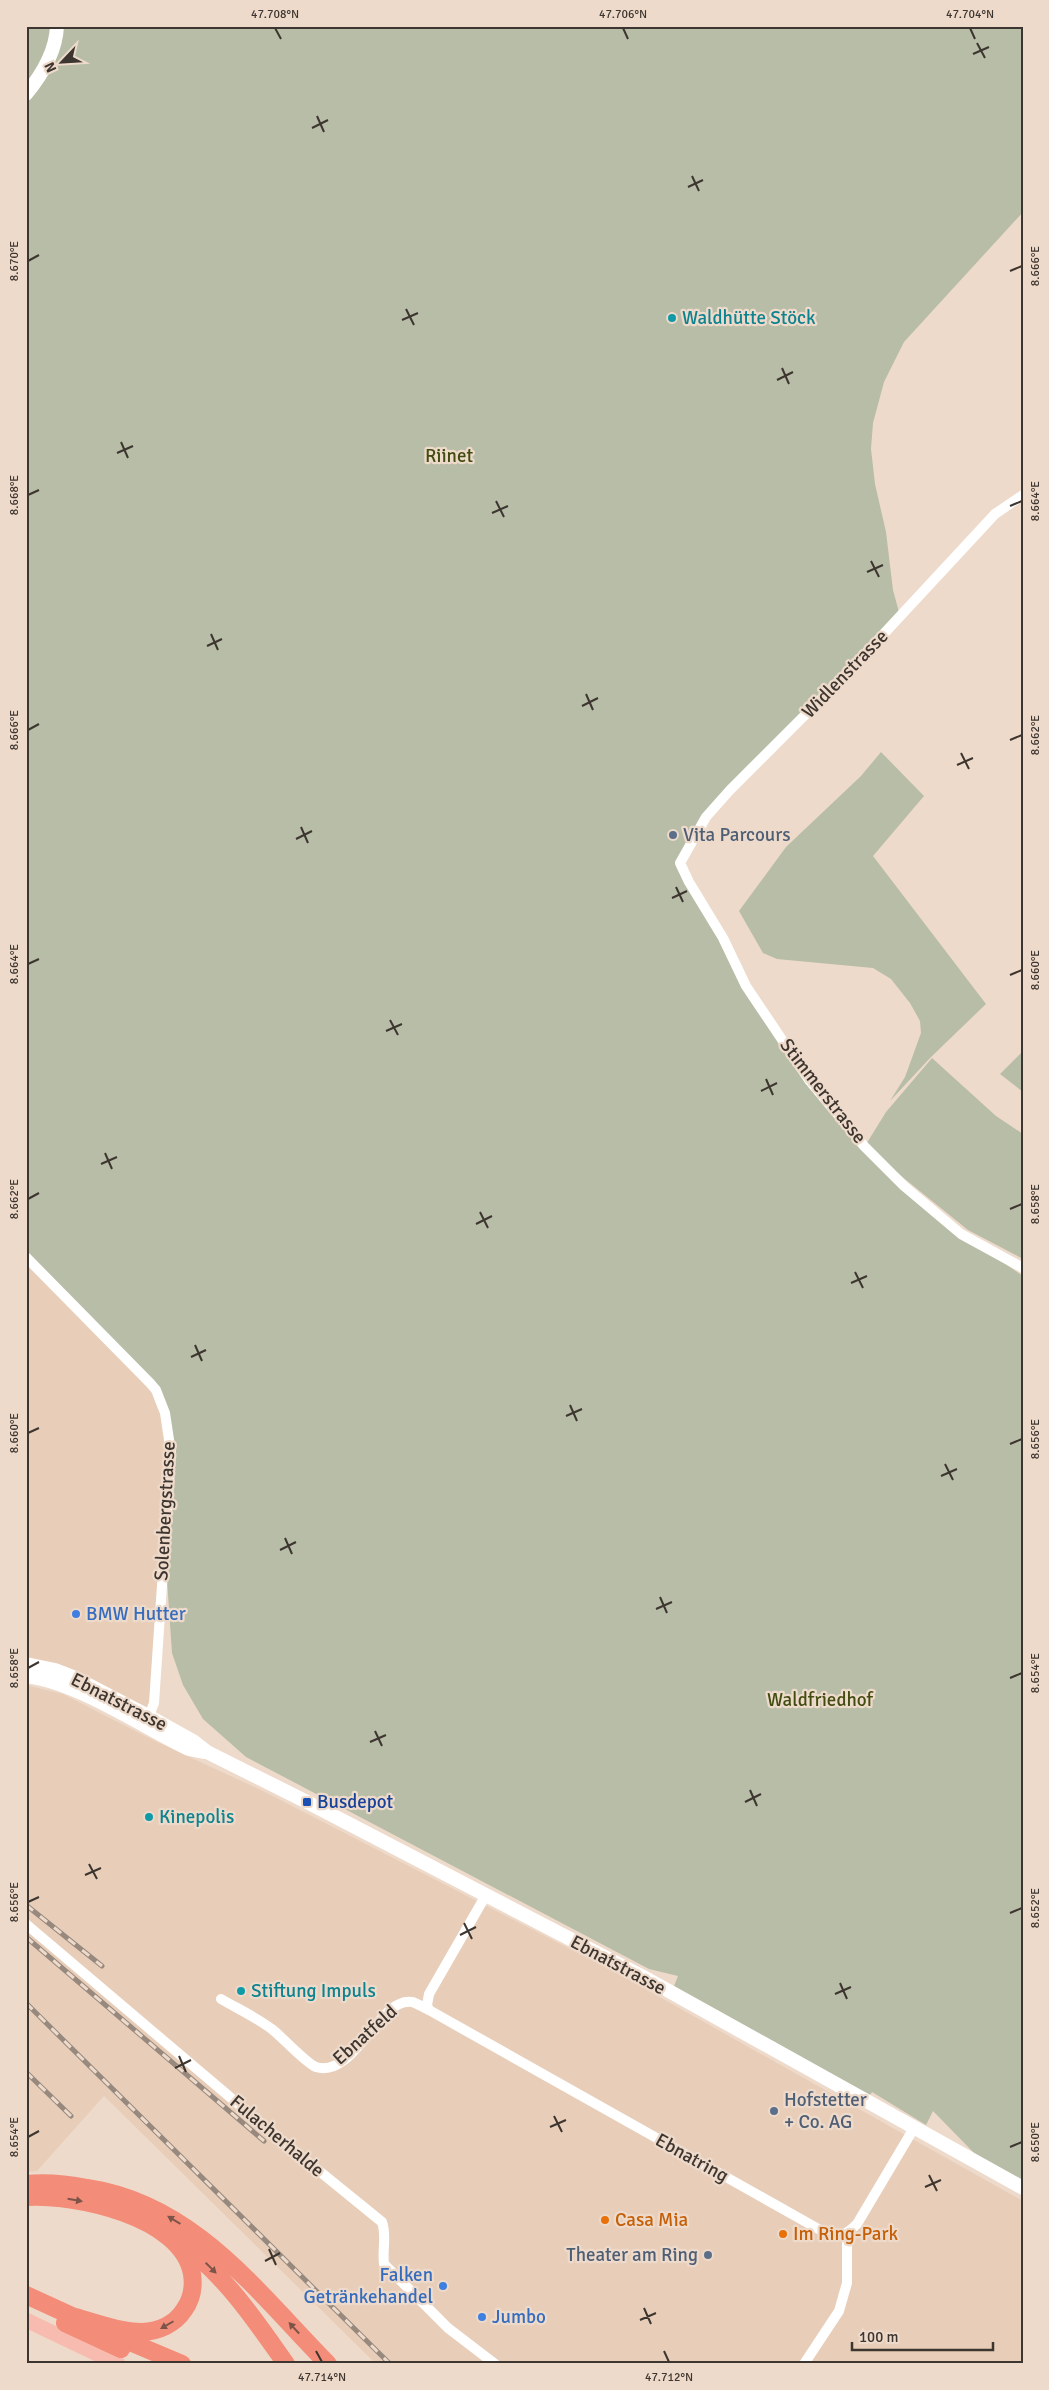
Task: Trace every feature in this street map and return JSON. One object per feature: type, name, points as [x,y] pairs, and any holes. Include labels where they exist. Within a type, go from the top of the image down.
[{"type":"highway","points":[[26,2184],[63,2184],[102,2190],[137,2202],[172,2218],[198,2235],[228,2260],[328,2364]]},
{"type":"highway","points":[[26,2198],[64,2198],[98,2205],[130,2216],[157,2229],[188,2248],[209,2266],[234,2293],[286,2364]]},
{"type":"highway","points":[[75,2317],[140,2332],[162,2329],[179,2317],[191,2296],[193,2280],[191,2269],[182,2252],[157,2229]]},
{"type":"highway","points":[[26,2295],[182,2364]]},
{"type":"highway","points":[[26,2306],[153,2364]]},
{"type":"main road","points":[[26,2320],[118,2364]]},
{"type":"street","points":[[26,94],[41,76],[56,35],[56,26]]},
{"type":"street","name":"Widlenstrasse","points":[[680,863],[706,817],[730,790],[852,668],[996,514],[1023,495]]},
{"type":"street","name":"Stimmerstrasse","points":[[680,863],[689,882],[723,938],[746,986],[810,1080],[864,1146],[904,1186],[960,1234],[1023,1268]]},
{"type":"street","name":"Solenbergstrasse","points":[[26,1257],[150,1382],[156,1390],[166,1414],[169,1427],[170,1469],[154,1703],[147,1722]]},
{"type":"street","name":"Ebnatstrasse","points":[[26,1664],[55,1670],[73,1677],[147,1722]]},
{"type":"street","name":"Ebnatstrasse","points":[[26,1676],[45,1678],[193,1740],[207,1752],[649,1980],[1023,2188]]},
{"type":"street","points":[[429,2010],[427,2005],[430,1994],[486,1895]]},
{"type":"street","name":"Fulacherhalde","points":[[26,1924],[270,2131],[382,2222],[386,2233],[382,2251],[384,2264],[448,2328],[496,2364]]},
{"type":"street","name":"Ebnatfeld","points":[[221,1999],[272,2029],[315,2067],[329,2068],[340,2063],[362,2042],[392,2008],[401,2003],[412,2002]]},
{"type":"street","name":"Ebnatring","points":[[412,2002],[822,2231],[836,2236],[847,2234]]},
{"type":"street","points":[[804,2364],[839,2311],[847,2284],[847,2234],[857,2224],[914,2128]]},
{"type":"shaded area","points":[[26,1257],[150,1383],[169,1427],[150,1717],[26,1670]]},
{"type":"shaded area","points":[[26,1685],[63,1694],[155,1741],[263,1791],[615,1972],[1023,2201],[1023,2364],[376,2364],[104,2096],[37,2171],[26,2172]]},
{"type":"green space","name":"Riinet","points":[[26,26],[1023,26],[1023,212],[904,342],[884,382],[873,423],[871,449],[875,484],[886,532],[893,590],[900,616],[730,791],[682,857],[746,986],[809,1080],[865,1146],[886,1112],[932,1058],[996,1116],[1023,1134],[1023,1259],[968,1230],[869,1150],[961,1234],[1023,1276],[1023,2181],[975,2154],[933,2111],[926,2125],[872,2092],[870,2095],[674,1986],[678,1976],[649,1969],[246,1757],[203,1719],[183,1685],[172,1653],[164,1536],[170,1469],[161,1400],[26,1257]]},
{"type":"green space","points":[[881,752],[924,796],[873,856],[986,1004],[931,1057],[890,1101],[905,1077],[921,1033],[920,1021],[910,1003],[891,979],[873,968],[777,959],[763,953],[739,911],[786,847],[861,776]]},
{"type":"green space","points":[[1023,1051],[1023,1092],[1000,1074]]},
{"type":"railway","points":[[26,1905],[102,1966]]},
{"type":"railway","points":[[26,1937],[264,2141]]},
{"type":"railway","points":[[26,2003],[390,2364]]},
{"type":"railway","points":[[26,2072],[71,2116]]},
{"type":"place","name":"Waldhütte Stöck","points":[[672,318]]},
{"type":"place","name":"Vita Parcours","points":[[673,835]]},
{"type":"place","name":"BMW Hutter","points":[[76,1614]]},
{"type":"place","name":"Busdepot","points":[[307,1802]]},
{"type":"place","name":"Kinepolis","points":[[149,1817]]},
{"type":"place","name":"Stiftung Impuls","points":[[241,1991]]},
{"type":"place","name":"Hofstetter + Co. AG","points":[[774,2111]]},
{"type":"place","name":"Casa Mia","points":[[605,2220]]},
{"type":"place","name":"Im Ring-Park","points":[[783,2234]]},
{"type":"place","name":"Theater am Ring","points":[[708,2255]]},
{"type":"place","name":"Falken Getränkehandel","points":[[443,2286]]},
{"type":"place","name":"Jumbo","points":[[482,2317]]},
{"type":"park label","name":"Waldfriedhof","points":[[820,1700]]}]
